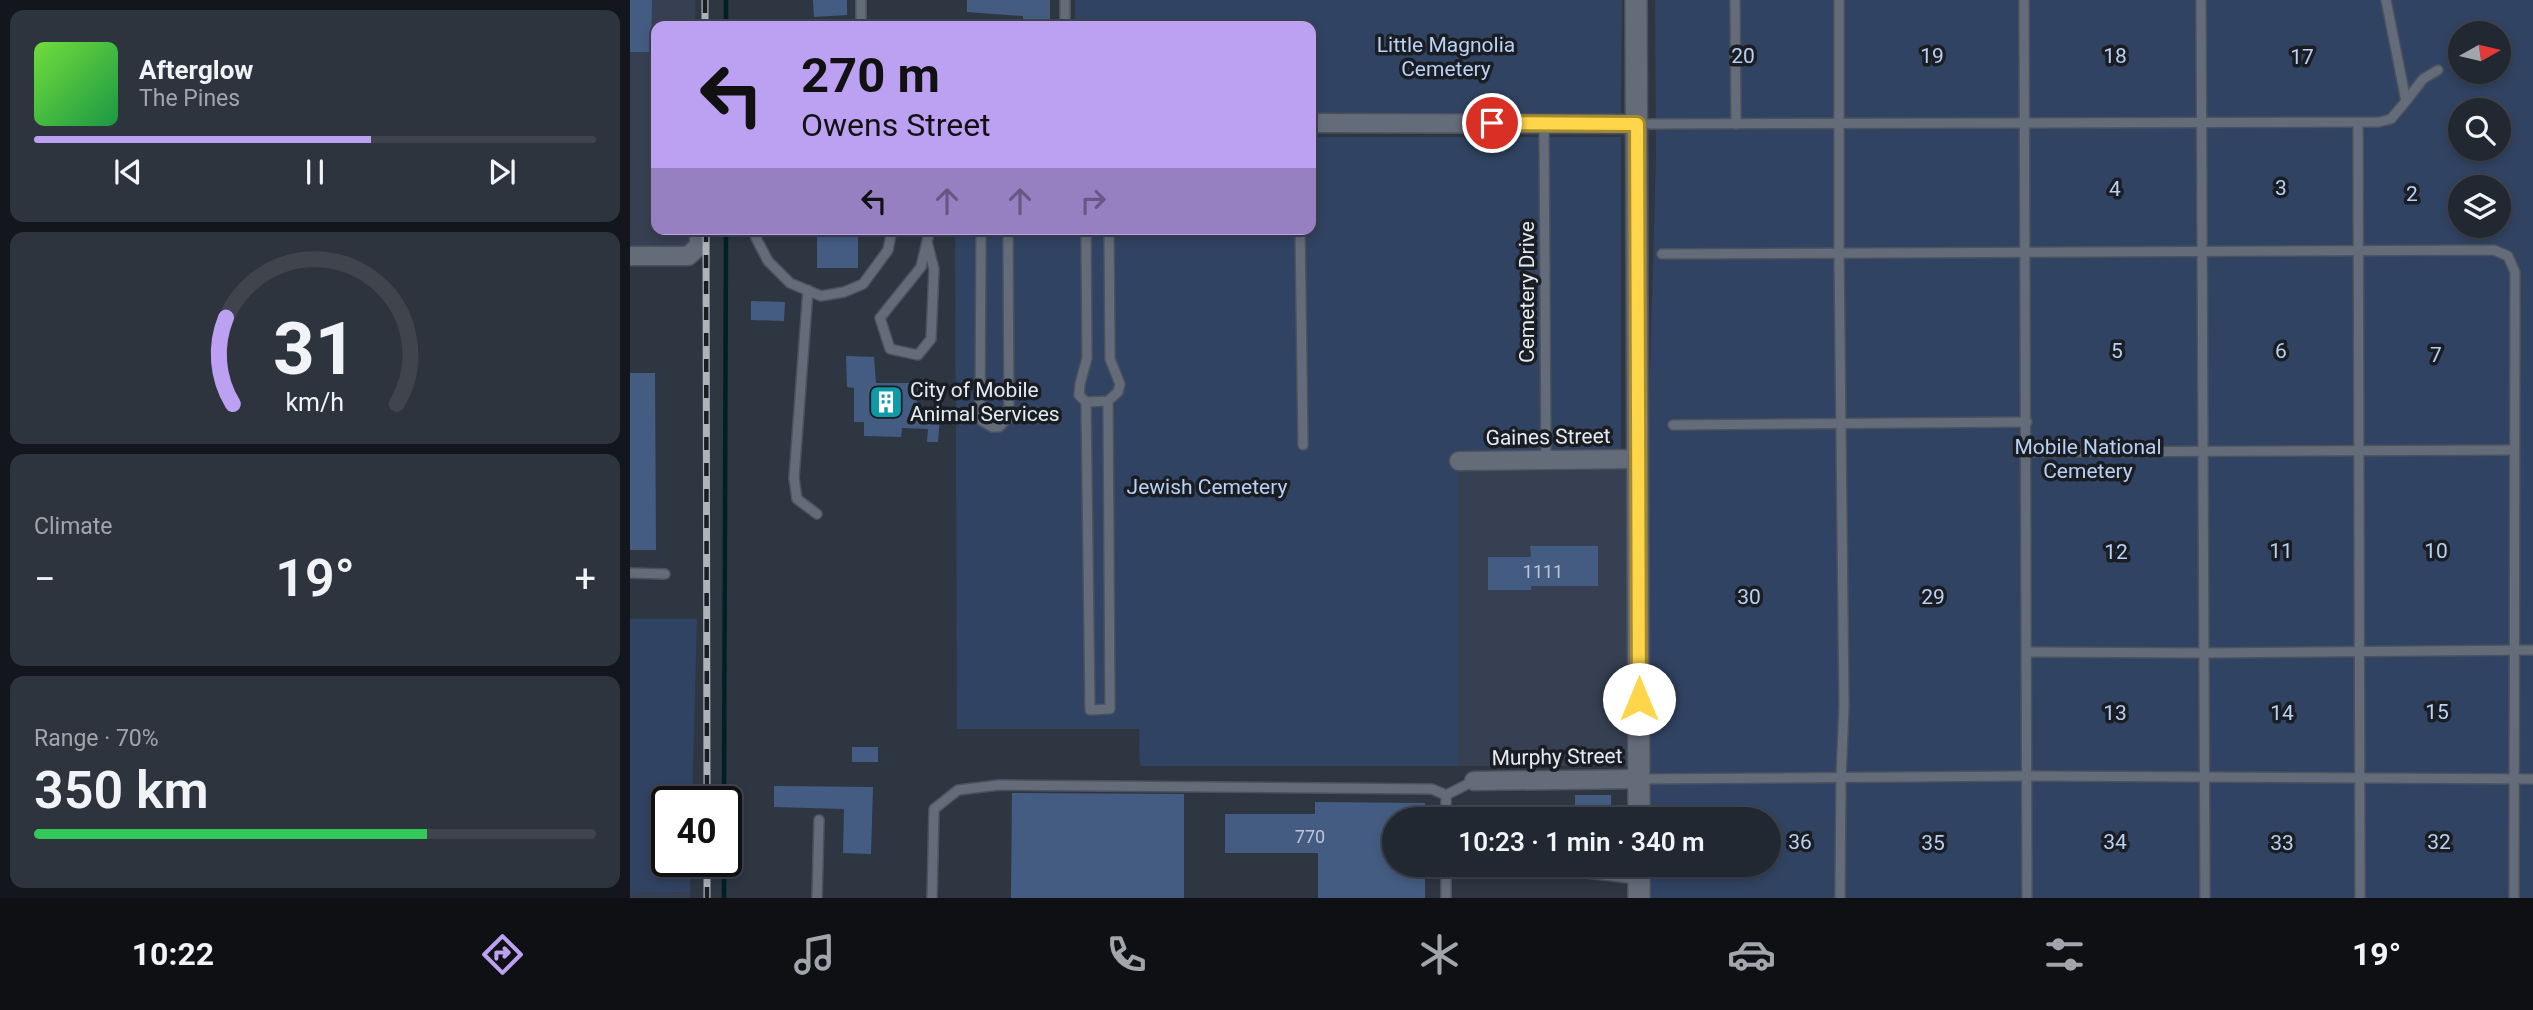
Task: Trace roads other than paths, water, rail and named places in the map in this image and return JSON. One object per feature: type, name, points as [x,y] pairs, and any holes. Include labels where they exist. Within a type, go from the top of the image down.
[{"type":"street","points":[[1636,0],[1639,807]]},
{"type":"street","points":[[1316,122],[1637,124]]},
{"type":"street","points":[[630,256],[688,256],[699,246],[699,235]]},
{"type":"street","name":"Gaines Street","points":[[1459,461],[1638,459]]},
{"type":"street","name":"Murphy Street","points":[[1474,781],[1639,779]]},
{"type":"lane","points":[[861,0],[861,21]]},
{"type":"lane","points":[[1065,0],[1065,21]]},
{"type":"lane","points":[[1735,0],[1735,124]]},
{"type":"lane","points":[[1839,0],[1844,706],[1840,898]]},
{"type":"lane","points":[[2024,0],[2027,898]]},
{"type":"lane","points":[[2201,0],[2205,898]]},
{"type":"lane","points":[[2386,0],[2388,23],[2406,102]]},
{"type":"lane","points":[[1637,124],[2379,122],[2391,119],[2423,79],[2438,70]]},
{"type":"lane","name":"Cemetery Drive","points":[[1544,123],[1546,460]]},
{"type":"lane","points":[[2358,123],[2360,898]]},
{"type":"lane","points":[[756,235],[768,261],[790,283],[821,296],[844,292],[863,284],[888,250],[891,235]]},
{"type":"lane","points":[[928,242],[934,269],[931,339],[918,355],[890,349],[880,318],[921,267],[929,235]]},
{"type":"lane","points":[[981,235],[980,414],[982,421],[992,427],[999,427],[1009,417],[1008,235]]},
{"type":"lane","points":[[1086,235],[1087,358],[1079,395],[1086,402],[1090,710],[1110,709],[1108,401]]},
{"type":"lane","points":[[1086,402],[1108,401],[1118,393],[1119,384],[1110,359],[1109,235]]},
{"type":"lane","points":[[1300,235],[1303,445]]},
{"type":"lane","points":[[1662,254],[2494,250],[2508,256],[2515,272],[2514,898]]},
{"type":"lane","points":[[808,290],[794,478],[797,499],[817,514]]},
{"type":"lane","points":[[1672,425],[2026,422]]},
{"type":"lane","points":[[2027,452],[2514,450]]},
{"type":"lane","points":[[630,573],[665,574]]},
{"type":"lane","points":[[2028,652],[2533,650]]},
{"type":"lane","points":[[1639,779],[2027,776],[2533,779]]},
{"type":"lane","points":[[932,898],[934,809],[958,790],[999,785],[1432,789],[1446,794],[1474,781]]},
{"type":"lane","points":[[1446,794],[1446,807]]},
{"type":"lane","points":[[817,898],[820,820]]},
{"type":"lane","points":[[1446,877],[1446,898]]},
{"type":"lane","points":[[1616,877],[1639,880]]},
{"type":"waterway","points":[[726,0],[726,21]]},
{"type":"waterway","points":[[724,786],[726,235]]},
{"type":"waterway","points":[[724,877],[724,898]]},
{"type":"railway","points":[[705,0],[705,21]]},
{"type":"railway","points":[[706,235],[707,786]]},
{"type":"railway","points":[[707,877],[707,898]]},
{"type":"place","name":"City of Mobile Animal Services","points":[[886,402]]},
{"type":"park label","name":"20","points":[[1743,56]]},
{"type":"park label","name":"19","points":[[1932,56]]},
{"type":"park label","name":"18","points":[[2115,56]]},
{"type":"park label","name":"Little Magnolia Cemetery","points":[[1446,57]]},
{"type":"park label","name":"17","points":[[2302,57]]},
{"type":"park label","name":"3","points":[[2281,188]]},
{"type":"park label","name":"4","points":[[2115,189]]},
{"type":"park label","name":"2","points":[[2412,194]]},
{"type":"park label","name":"5","points":[[2117,351]]},
{"type":"park label","name":"6","points":[[2281,351]]},
{"type":"park label","name":"7","points":[[2436,355]]},
{"type":"park label","name":"Mobile National Cemetery","points":[[2088,459]]},
{"type":"park label","name":"Jewish Cemetery","points":[[1207,487]]},
{"type":"park label","name":"11","points":[[2281,551]]},
{"type":"park label","name":"10","points":[[2436,551]]},
{"type":"park label","name":"12","points":[[2116,552]]},
{"type":"park label","name":"30","points":[[1749,597]]},
{"type":"park label","name":"29","points":[[1933,597]]},
{"type":"park label","name":"15","points":[[2437,712]]},
{"type":"park label","name":"13","points":[[2115,713]]},
{"type":"park label","name":"14","points":[[2282,713]]},
{"type":"park label","name":"36","points":[[1800,842]]},
{"type":"park label","name":"34","points":[[2115,842]]},
{"type":"park label","name":"32","points":[[2439,842]]},
{"type":"park label","name":"35","points":[[1933,843]]},
{"type":"park label","name":"33","points":[[2282,843]]}]
